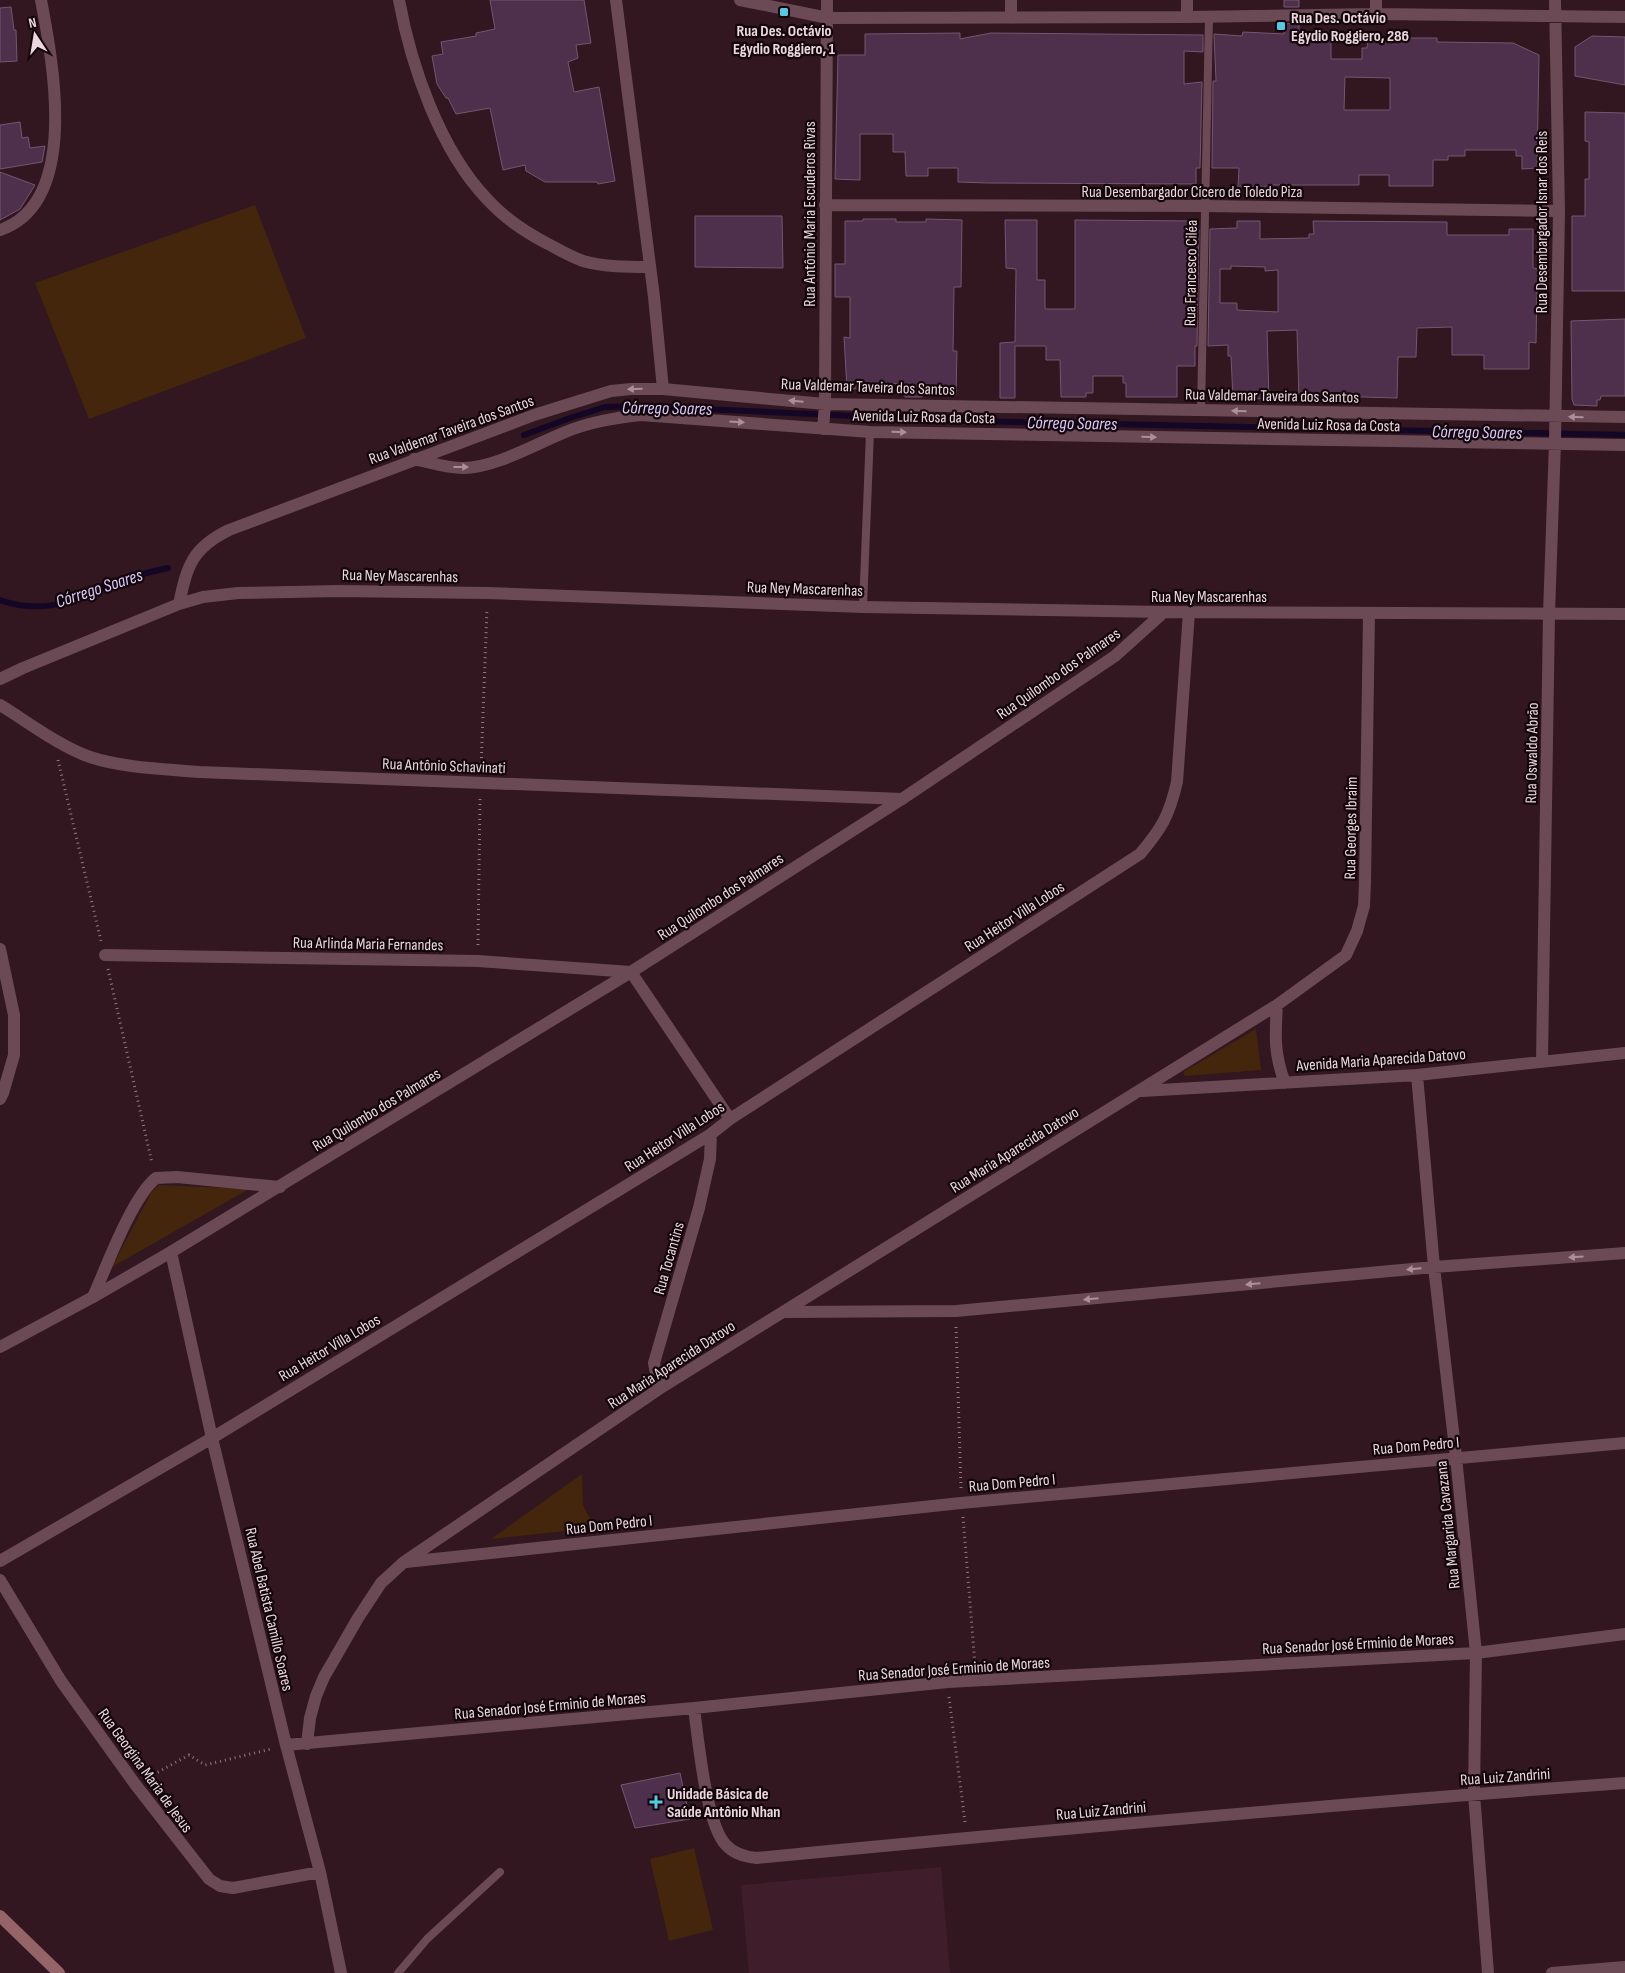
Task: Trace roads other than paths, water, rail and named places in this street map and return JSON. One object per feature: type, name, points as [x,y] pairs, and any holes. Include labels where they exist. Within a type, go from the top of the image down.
[{"type":"main road","points":[[0,1916],[59,1973]]},
{"type":"street","points":[[0,230],[25,217],[40,197],[51,166],[56,110],[48,39],[41,0]]},
{"type":"street","points":[[399,0],[404,29],[432,113],[458,161],[487,199],[514,223],[536,238],[582,260],[608,266],[650,267]]},
{"type":"street","points":[[616,0],[650,267],[663,389]]},
{"type":"street","points":[[740,0],[828,18],[1187,17],[1376,14],[1625,17]]},
{"type":"street","name":"Rua Antônio Maria Escuderos Rivas","points":[[823,426],[825,405],[827,0]]},
{"type":"street","points":[[1011,0],[1011,18]]},
{"type":"street","points":[[1187,0],[1187,17]]},
{"type":"street","points":[[1376,0],[1376,14]]},
{"type":"street","name":"Rua Desembargador Isnar dos Reis","points":[[1555,0],[1559,211],[1555,443]]},
{"type":"street","name":"Rua Desembargador Cícero de Toledo Piza","points":[[825,205],[1205,206],[1559,211]]},
{"type":"street","name":"Rua Valdemar Taveira dos Santos","points":[[179,604],[187,571],[202,546],[214,537],[281,509],[414,459],[534,415],[611,391],[663,389],[825,405],[1201,410],[1555,421],[1625,417]]},
{"type":"street","name":"Avenida Luiz Rosa da Costa","points":[[414,459],[452,467],[464,468],[483,465],[586,424],[610,418],[641,415],[823,426],[870,432],[1625,445]]},
{"type":"street","name":"Rua Oswaldo Abrão","points":[[1542,1062],[1549,614],[1555,443]]},
{"type":"street","name":"Rua Ney Mascarenhas","points":[[0,679],[179,604],[203,597],[238,593],[338,591],[487,593],[863,607],[1164,612],[1625,614]]},
{"type":"street","name":"Rua Quilombo dos Palmares","points":[[0,1346],[93,1297],[171,1252],[631,972],[902,799],[1116,656],[1164,612]]},
{"type":"street","name":"Rua Heitor Villa Lobos","points":[[0,1561],[212,1438],[711,1134],[730,1119],[1140,854],[1158,832],[1171,807],[1177,782],[1189,612]]},
{"type":"street","name":"Rua Georges Ibraim","points":[[1139,1091],[1277,1005],[1346,955],[1357,931],[1364,906],[1369,613]]},
{"type":"street","name":"Rua Antônio Schavinati","points":[[0,705],[52,738],[90,757],[131,765],[200,772],[902,799]]},
{"type":"street","points":[[0,949],[14,1015],[14,1055],[4,1093],[0,1099]]},
{"type":"street","name":"Rua Arlinda Maria Fernandes","points":[[104,955],[478,961],[631,972]]},
{"type":"street","points":[[631,972],[730,1119]]},
{"type":"street","points":[[1277,1005],[1274,1035],[1276,1052],[1285,1082]]},
{"type":"street","name":"Avenida Maria Aparecida Datovo","points":[[1139,1091],[1417,1075],[1625,1053]]},
{"type":"street","name":"Rua Margarida Cavazana","points":[[1417,1075],[1434,1267],[1476,1653],[1474,1794],[1488,1973]]},
{"type":"street","name":"Rua Maria Aparecida Datovo","points":[[307,1744],[310,1718],[324,1677],[358,1618],[381,1584],[404,1562],[659,1389],[1139,1091]]},
{"type":"street","name":"Rua Tocantins","points":[[659,1389],[654,1363],[699,1208],[710,1159],[711,1134]]},
{"type":"street","points":[[93,1297],[135,1206],[144,1190],[156,1178],[177,1177],[280,1187]]},
{"type":"street","name":"Rua Abel Batista Camillo Soares","points":[[171,1252],[212,1438],[286,1745],[320,1872],[341,1973]]},
{"type":"street","points":[[781,1312],[956,1311],[1434,1267],[1625,1253]]},
{"type":"street","name":"Rua Dom Pedro I","points":[[404,1562],[962,1503],[1625,1443]]},
{"type":"street","name":"Rua Georgina Maria de Jesus","points":[[0,1580],[61,1681],[135,1784],[202,1872],[220,1886],[233,1888],[320,1872]]},
{"type":"street","name":"Rua Senador José Erminio de Moraes","points":[[286,1745],[694,1708],[948,1682],[1476,1653],[1625,1634]]},
{"type":"street","name":"Rua Luiz Zandrini","points":[[694,1708],[705,1786],[717,1831],[725,1844],[743,1856],[757,1858],[1474,1794],[1625,1784]]},
{"type":"street","points":[[1552,1973],[1625,1967]]},
{"type":"lane","name":"Rua Francesco Ciléa","points":[[1201,410],[1209,16]]},
{"type":"lane","points":[[863,607],[870,432]]},
{"type":"lane","points":[[398,1973],[427,1939],[500,1872]]},
{"type":"waterway","name":"Córrego Soares","points":[[524,435],[605,407],[636,406],[966,421],[1625,435]]},
{"type":"waterway","name":"Córrego Soares","points":[[0,600],[32,606],[49,606],[106,585],[168,568]]},
{"type":"place","name":"Rua Des. Octávio Egydio Roggiero, 1","points":[[784,12]]},
{"type":"place","name":"Rua Des. Octávio Egydio Roggiero, 286","points":[[1281,26]]},
{"type":"place","name":"Unidade Básica de Saúde Antônio Nhan","points":[[656,1802]]}]
